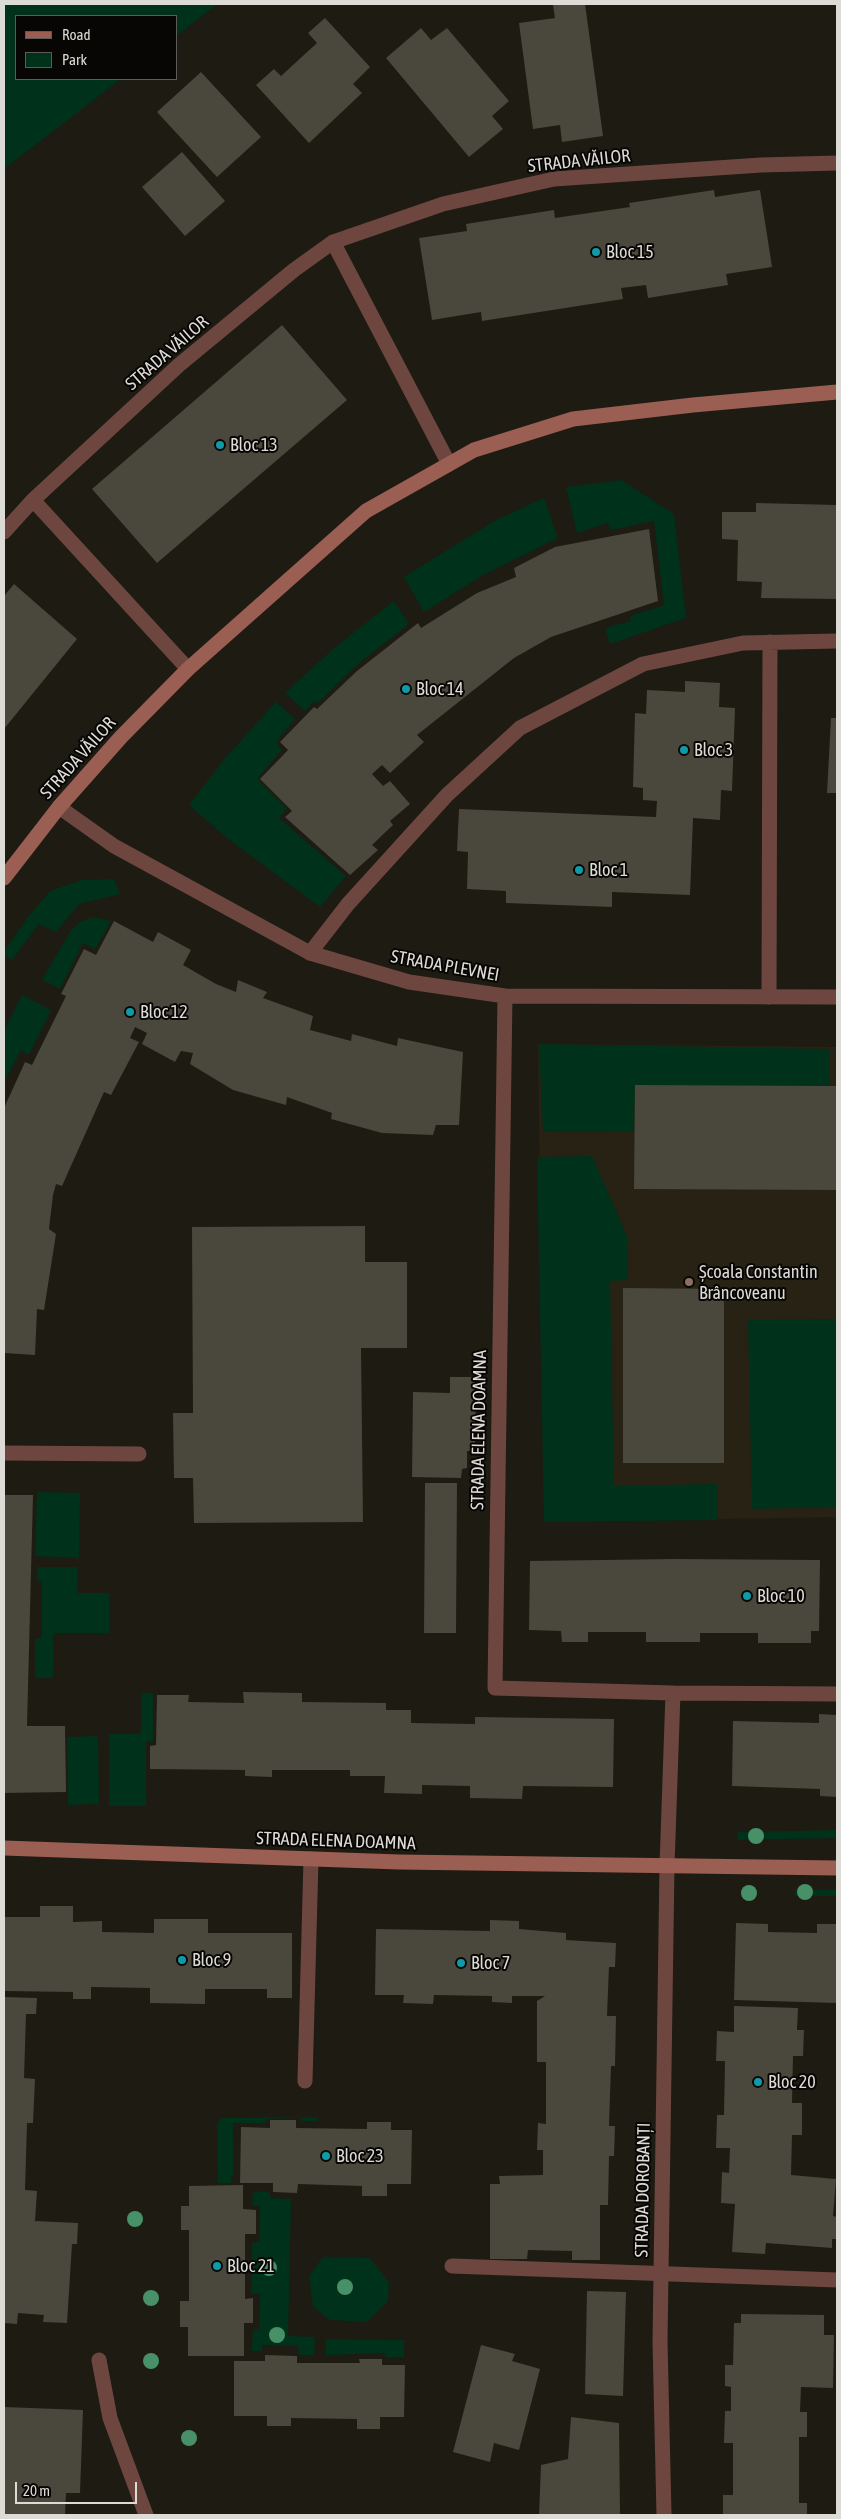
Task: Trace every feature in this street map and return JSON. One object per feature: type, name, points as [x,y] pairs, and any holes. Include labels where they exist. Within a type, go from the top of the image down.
[{"type":"street","name":"STRADA VĂILOR","points":[[4,532],[33,500],[179,365],[294,270],[333,242],[443,204],[554,180],[761,165],[837,163]]},
{"type":"street","points":[[333,242],[449,464]]},
{"type":"street","name":"STRADA VĂILOR","points":[[4,878],[59,807],[121,737],[188,670],[366,511],[474,450],[573,418],[693,404],[837,392]]},
{"type":"street","points":[[33,500],[188,670]]},
{"type":"street","points":[[310,953],[348,904],[447,794],[520,728],[642,664],[743,643],[837,641]]},
{"type":"street","points":[[769,997],[770,642]]},
{"type":"street","name":"STRADA PLEVNEI","points":[[59,807],[114,846],[310,953],[409,982],[505,996],[837,997]]},
{"type":"street","name":"STRADA ELENA DOAMNA","points":[[505,996],[495,1688],[673,1693],[837,1694]]},
{"type":"street","points":[[4,1453],[139,1454]]},
{"type":"street","points":[[667,1866],[673,1693]]},
{"type":"street","name":"STRADA ELENA DOAMNA","points":[[4,1848],[311,1859],[837,1868]]},
{"type":"street","points":[[305,2081],[311,1859]]},
{"type":"street","name":"STRADA DOROBANȚI","points":[[664,2515],[660,2341],[667,1866]]},
{"type":"street","points":[[452,2266],[837,2280]]},
{"type":"street","points":[[99,2360],[110,2418],[146,2515]]},
{"type":"shaded area","name":"Școala Constantin Brâncoveanu","points":[[538,1044],[837,1047],[837,1517],[544,1522]]},
{"type":"green space","points":[[4,4],[218,4],[178,34],[178,15],[15,15],[15,80],[120,80],[4,169]]},
{"type":"green space","points":[[621,480],[674,514],[686,618],[610,644],[605,628],[631,621],[630,616],[664,605],[654,521],[611,530],[607,523],[577,533],[566,487]]},
{"type":"green space","points":[[544,498],[558,538],[483,575],[424,612],[404,577],[496,520]]},
{"type":"green space","points":[[394,601],[409,624],[359,663],[318,703],[314,701],[305,711],[285,693],[334,648]]},
{"type":"green space","points":[[276,702],[295,719],[276,742],[282,750],[257,779],[287,809],[279,818],[346,876],[320,907],[228,839],[189,805],[226,757]]},
{"type":"green space","points":[[114,879],[120,894],[79,904],[56,932],[39,924],[12,960],[4,955],[4,951],[28,917],[50,891],[82,880]]},
{"type":"green space","points":[[93,917],[111,921],[95,949],[83,943],[60,989],[42,980],[71,930],[80,922]]},
{"type":"green space","points":[[22,995],[51,1010],[29,1055],[21,1050],[7,1077],[4,1076],[4,1031]]},
{"type":"green space","points":[[539,1044],[829,1049],[829,1086],[635,1085],[634,1131],[543,1132]]},
{"type":"green space","points":[[592,1156],[627,1236],[628,1280],[610,1281],[614,1486],[717,1484],[718,1520],[544,1522],[537,1157]]},
{"type":"green space","points":[[837,1319],[837,1507],[752,1509],[748,1320]]},
{"type":"green space","points":[[37,1492],[80,1493],[79,1558],[35,1556]]},
{"type":"green space","points":[[37,1567],[77,1567],[77,1593],[109,1593],[109,1633],[53,1633],[53,1678],[35,1678],[35,1639],[42,1638],[42,1581],[37,1581]]},
{"type":"green space","points":[[141,1693],[153,1693],[153,1741],[146,1741],[146,1806],[109,1806],[109,1734],[141,1734]]},
{"type":"green space","points":[[98,1736],[99,1804],[68,1805],[67,1737]]},
{"type":"green space","points":[[837,1830],[837,1838],[738,1840],[738,1832]]},
{"type":"green space","points":[[837,1889],[837,1896],[795,1896],[795,1890]]},
{"type":"green space","points":[[317,2117],[317,2121],[301,2121],[301,2118],[266,2119],[265,2123],[233,2123],[234,2176],[231,2176],[231,2183],[218,2183],[217,2123],[222,2118]]},
{"type":"green space","points":[[253,2191],[270,2192],[270,2198],[291,2199],[288,2336],[315,2337],[314,2355],[299,2355],[298,2346],[262,2345],[262,2351],[252,2351],[253,2329],[259,2329],[260,2294],[251,2293],[252,2243],[259,2242],[260,2206],[252,2205]]},
{"type":"green space","points":[[323,2257],[370,2258],[389,2283],[388,2301],[367,2322],[330,2320],[313,2307],[309,2276]]},
{"type":"green space","points":[[326,2339],[404,2340],[404,2357],[386,2357],[385,2353],[326,2355]]},
{"type":"building","points":[[585,4],[603,136],[562,142],[560,125],[533,129],[519,23],[555,18],[553,5]]},
{"type":"building","points":[[325,18],[370,67],[353,84],[362,93],[309,143],[256,85],[274,69],[281,76],[317,43],[308,33]]},
{"type":"building","points":[[421,28],[431,40],[447,28],[509,101],[492,116],[503,129],[469,157],[386,58]]},
{"type":"building","points":[[201,72],[261,137],[217,177],[157,112]]},
{"type":"building","points":[[182,152],[225,201],[185,236],[142,187]]},
{"type":"building","name":"Bloc 15","points":[[714,190],[715,197],[760,190],[772,267],[726,274],[728,285],[648,298],[646,285],[621,288],[623,299],[482,321],[481,312],[432,320],[419,238],[467,231],[466,224],[554,210],[555,218],[630,207],[629,203]]},
{"type":"building","name":"Bloc 13","points":[[282,325],[347,400],[157,563],[92,489]]},
{"type":"building","points":[[756,503],[837,505],[837,599],[761,598],[762,582],[737,581],[738,540],[722,539],[722,512],[756,512]]},
{"type":"building","name":"Bloc 14","points":[[649,529],[658,601],[551,637],[514,658],[417,735],[424,742],[390,773],[382,765],[372,774],[383,786],[390,781],[410,804],[390,821],[393,825],[372,845],[378,850],[350,875],[285,817],[292,811],[260,779],[288,750],[280,742],[314,707],[317,709],[357,671],[418,623],[421,628],[477,593],[516,577],[514,568],[555,547]]},
{"type":"building","points":[[14,584],[77,639],[4,729],[4,596]]},
{"type":"building","name":"Bloc 1","points":[[685,681],[720,683],[719,707],[735,708],[732,791],[721,790],[720,820],[693,818],[690,895],[612,892],[612,907],[506,903],[506,891],[467,889],[468,852],[457,851],[459,809],[656,817],[657,801],[643,800],[643,788],[633,787],[635,713],[646,714],[647,690],[685,692]]},
{"type":"building","points":[[831,718],[837,718],[837,793],[827,793]]},
{"type":"building","points":[[114,921],[153,942],[158,932],[191,950],[183,965],[216,984],[236,992],[238,980],[267,992],[263,998],[313,1016],[310,1030],[351,1041],[352,1034],[397,1046],[398,1038],[463,1052],[459,1125],[436,1125],[433,1135],[382,1133],[331,1119],[332,1113],[287,1097],[286,1105],[233,1090],[190,1064],[193,1053],[181,1051],[175,1062],[142,1044],[147,1033],[135,1027],[130,1038],[139,1042],[111,1095],[104,1092],[62,1186],[56,1184],[49,1229],[56,1234],[44,1310],[37,1309],[35,1355],[4,1353],[4,1108],[25,1062],[32,1065],[66,996],[61,994],[84,949],[96,955]]},
{"type":"building","points":[[635,1085],[837,1086],[837,1190],[634,1189]]},
{"type":"building","points":[[365,1226],[365,1262],[407,1262],[407,1348],[361,1348],[363,1522],[194,1523],[193,1478],[174,1478],[173,1413],[193,1413],[192,1227]]},
{"type":"building","points":[[623,1288],[724,1289],[724,1463],[623,1463]]},
{"type":"building","points":[[450,1377],[476,1377],[475,1451],[467,1451],[467,1468],[462,1469],[461,1478],[412,1477],[413,1392],[450,1393]]},
{"type":"building","points":[[425,1483],[457,1483],[456,1633],[424,1633]]},
{"type":"building","points":[[4,1495],[33,1495],[27,1726],[65,1726],[66,1792],[4,1793]]},
{"type":"building","points":[[674,1559],[820,1560],[819,1631],[811,1631],[811,1643],[758,1643],[758,1633],[700,1633],[700,1642],[646,1642],[646,1632],[588,1632],[588,1642],[562,1642],[561,1631],[529,1630],[530,1561]]},
{"type":"building","points":[[243,1692],[302,1693],[302,1702],[386,1703],[386,1710],[411,1710],[411,1723],[475,1724],[475,1717],[614,1719],[613,1787],[523,1786],[522,1799],[470,1798],[470,1786],[422,1785],[422,1794],[384,1793],[385,1776],[350,1776],[350,1770],[272,1770],[272,1777],[245,1776],[245,1770],[150,1769],[150,1746],[156,1745],[157,1695],[189,1695],[188,1702],[244,1703]]},
{"type":"building","points":[[819,1714],[837,1715],[837,1797],[820,1796],[820,1789],[732,1786],[733,1721],[819,1723]]},
{"type":"building","name":"Bloc 9","points":[[40,1906],[73,1906],[73,1922],[102,1921],[102,1932],[154,1933],[154,1919],[208,1919],[208,1933],[292,1933],[292,1998],[267,1998],[267,1989],[205,1989],[205,2004],[150,2003],[150,1988],[91,1987],[91,1999],[73,1999],[73,1992],[4,1991],[4,1917],[40,1917]]},
{"type":"building","points":[[490,1920],[519,1921],[519,1929],[566,1933],[566,1940],[616,1943],[615,1967],[609,1967],[607,2016],[616,2016],[615,2066],[611,2066],[609,2126],[615,2126],[614,2156],[609,2156],[608,2205],[600,2205],[600,2260],[572,2260],[572,2251],[528,2250],[527,2259],[490,2259],[490,2184],[500,2184],[499,2176],[543,2175],[543,2150],[537,2150],[538,2123],[546,2124],[546,2062],[537,2062],[537,2001],[545,1996],[512,1996],[512,2003],[492,2002],[492,1996],[434,1995],[433,2004],[403,2003],[404,1995],[375,1995],[376,1929],[490,1931]]},
{"type":"building","points":[[736,1923],[768,1924],[768,1932],[817,1933],[817,1924],[837,1924],[837,2003],[734,2000]]},
{"type":"building","points":[[4,1997],[37,1998],[36,2014],[26,2014],[24,2078],[35,2079],[33,2123],[27,2123],[25,2190],[37,2191],[35,2221],[78,2223],[77,2244],[72,2244],[67,2323],[43,2322],[44,2315],[18,2313],[17,2324],[4,2323]]},
{"type":"building","name":"Bloc 20","points":[[734,2006],[798,2008],[797,2030],[804,2030],[803,2056],[793,2056],[792,2103],[802,2103],[802,2135],[792,2135],[791,2175],[836,2179],[833,2216],[837,2217],[837,2239],[832,2239],[832,2248],[766,2243],[765,2254],[732,2252],[735,2204],[721,2203],[722,2172],[729,2173],[730,2148],[716,2148],[717,2115],[724,2115],[725,2061],[716,2061],[717,2031],[734,2032]]},
{"type":"building","name":"Bloc 23","points":[[270,2120],[296,2120],[296,2128],[367,2129],[367,2122],[391,2122],[391,2130],[412,2130],[411,2184],[387,2184],[387,2196],[362,2196],[362,2186],[298,2184],[297,2193],[273,2192],[273,2183],[240,2183],[241,2127],[270,2128]]},
{"type":"building","name":"Bloc 21","points":[[243,2185],[243,2209],[256,2210],[256,2234],[245,2234],[245,2299],[253,2298],[253,2323],[244,2323],[244,2356],[188,2356],[188,2327],[180,2327],[180,2301],[189,2301],[189,2230],[181,2230],[181,2206],[189,2206],[189,2186]]},
{"type":"building","points":[[587,2291],[626,2292],[623,2396],[585,2394]]},
{"type":"building","points":[[741,2314],[824,2315],[824,2335],[834,2335],[833,2388],[801,2387],[800,2412],[807,2412],[807,2437],[799,2437],[799,2503],[807,2503],[807,2515],[723,2515],[723,2495],[733,2495],[733,2443],[724,2443],[725,2411],[731,2411],[731,2387],[725,2386],[725,2365],[733,2365],[734,2323],[741,2323]]},
{"type":"building","points":[[481,2345],[515,2354],[512,2361],[540,2369],[519,2450],[494,2443],[490,2462],[453,2452]]},
{"type":"building","points":[[265,2355],[297,2356],[297,2363],[360,2363],[359,2359],[382,2359],[382,2365],[405,2365],[404,2417],[380,2417],[380,2429],[357,2429],[357,2419],[291,2418],[291,2426],[267,2426],[267,2416],[234,2416],[234,2361],[265,2361]]},
{"type":"building","points":[[4,2407],[83,2410],[80,2493],[66,2493],[65,2515],[4,2515]]},
{"type":"building","points":[[571,2417],[619,2423],[620,2515],[539,2515],[541,2465],[568,2459]]},
{"type":"place","name":"Bloc 15","points":[[596,252]]},
{"type":"place","name":"Bloc 13","points":[[220,445]]},
{"type":"place","name":"Bloc 14","points":[[406,689]]},
{"type":"place","name":"Bloc 3","points":[[684,750]]},
{"type":"place","name":"Bloc 1","points":[[579,870]]},
{"type":"place","name":"Bloc 12","points":[[130,1012]]},
{"type":"place","name":"Școala Constantin Brâncoveanu","points":[[689,1282]]},
{"type":"place","name":"Bloc 10","points":[[747,1596]]},
{"type":"place","name":"Bloc 9","points":[[182,1960]]},
{"type":"place","name":"Bloc 7","points":[[461,1963]]},
{"type":"place","name":"Bloc 20","points":[[758,2082]]},
{"type":"place","name":"Bloc 23","points":[[326,2156]]},
{"type":"place","name":"Bloc 21","points":[[217,2266]]}]
